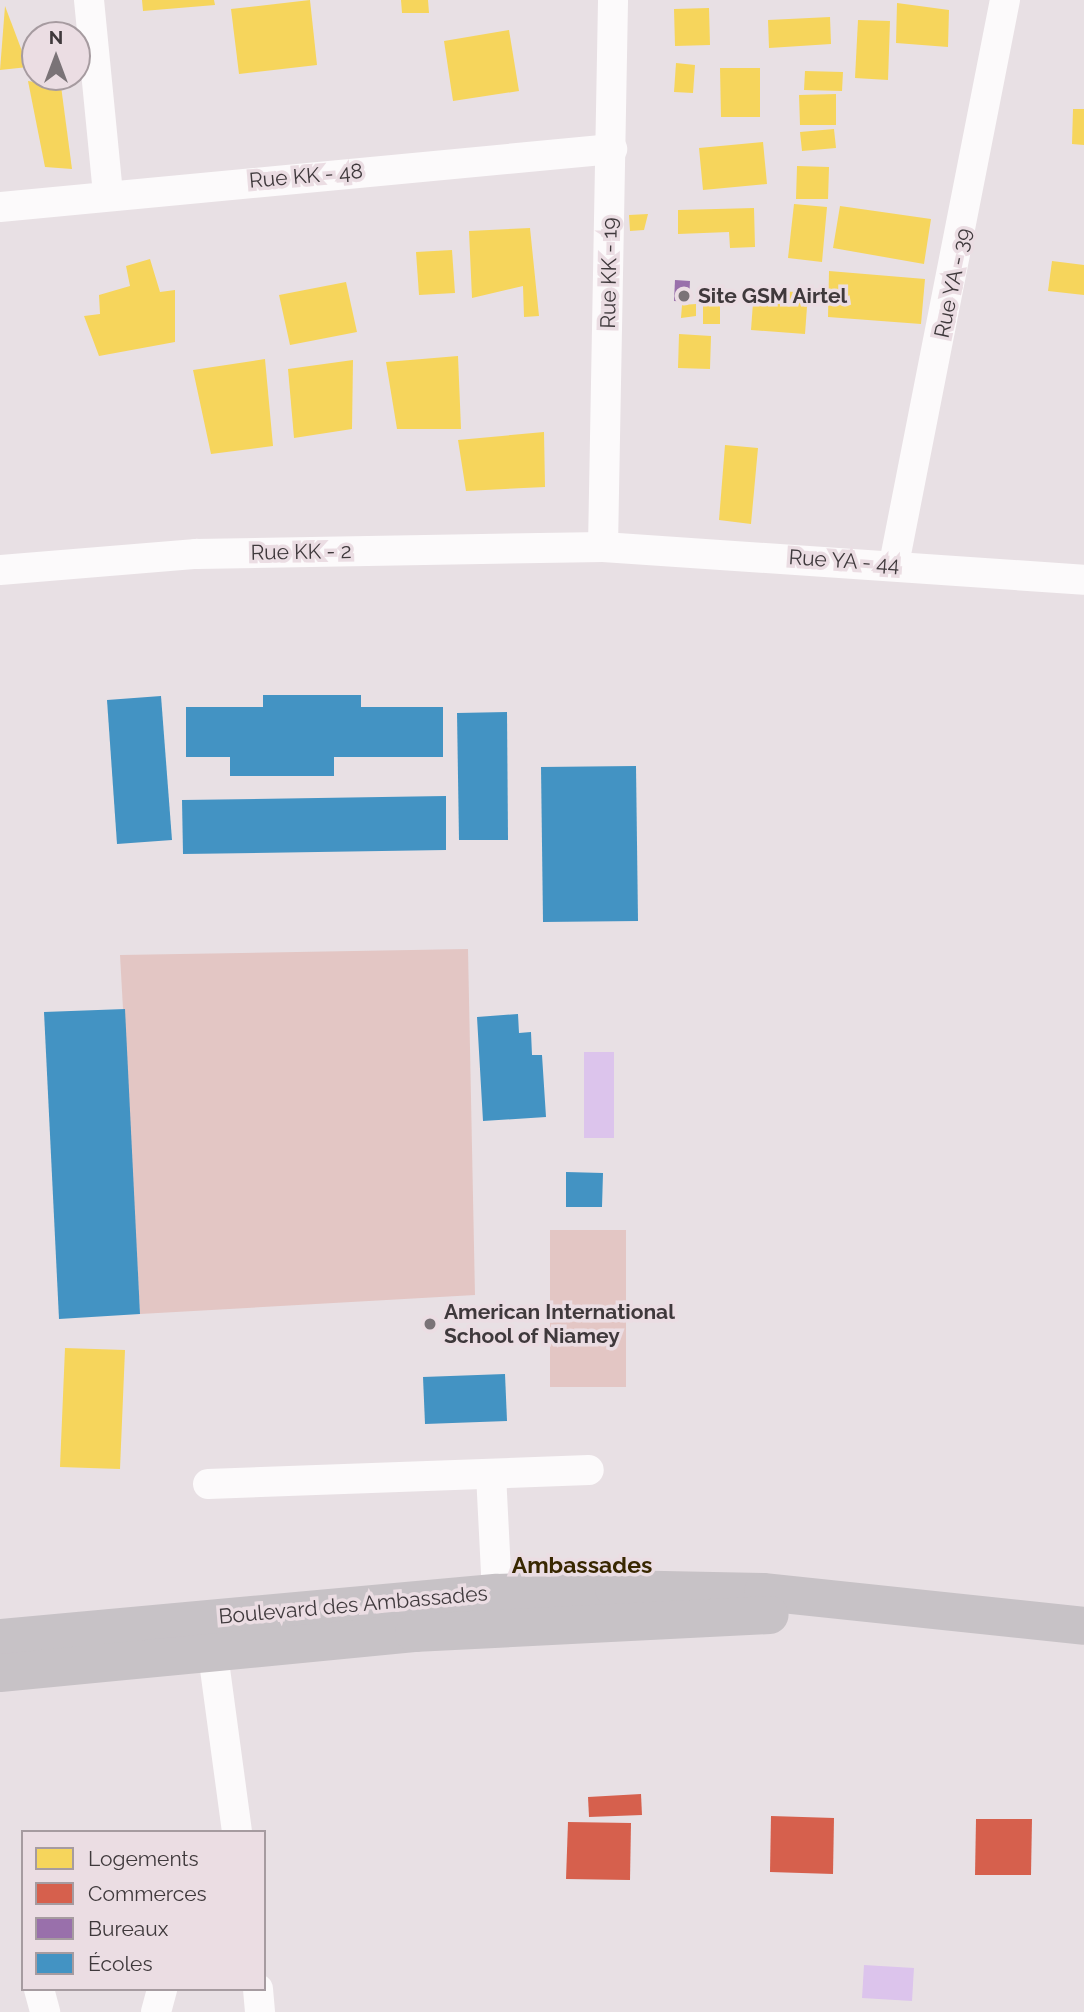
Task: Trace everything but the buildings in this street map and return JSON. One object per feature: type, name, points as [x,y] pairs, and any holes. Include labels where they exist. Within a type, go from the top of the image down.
[{"type":"main road","name":"Boulevard des Ambassades","points":[[0,1638],[497,1592],[763,1592],[1084,1626]]},
{"type":"main road","name":"Boulevard des Ambassades","points":[[0,1673],[214,1656],[414,1633],[916,1607]]},
{"type":"street","points":[[89,0],[108,194]]},
{"type":"street","name":"Rue KK - 19","points":[[603,547],[613,0]]},
{"type":"street","name":"Rue YA - 39","points":[[894,564],[1004,0]]},
{"type":"street","name":"Rue KK - 48","points":[[0,206],[612,149]]},
{"type":"street","name":"Rue YA - 44","points":[[603,547],[894,564],[1084,580]]},
{"type":"street","name":"Rue KK - 2","points":[[0,570],[196,554],[603,547]]},
{"type":"street","points":[[208,1484],[589,1470]]},
{"type":"street","points":[[491,1474],[497,1592]]},
{"type":"street","points":[[209,1618],[237,1830]]},
{"type":"street","points":[[40,1991],[45,2012]]},
{"type":"street","points":[[156,2012],[161,1991]]},
{"type":"street","points":[[258,1991],[260,2012]]},
{"type":"shaded area","points":[[468,949],[475,1295],[140,1314],[120,955]]},
{"type":"shaded area","points":[[584,1052],[614,1052],[614,1138],[584,1138]]},
{"type":"shaded area","points":[[550,1230],[626,1230],[626,1387],[550,1387]]},
{"type":"shaded area","points":[[864,1965],[914,1968],[912,2001],[862,1998]]},
{"type":"place","name":"Site GSM Airtel","points":[[684,296]]},
{"type":"place","name":"American International School of Niamey","points":[[430,1324]]},
{"type":"district","name":"Ambassades","points":[[582,1565]]}]
